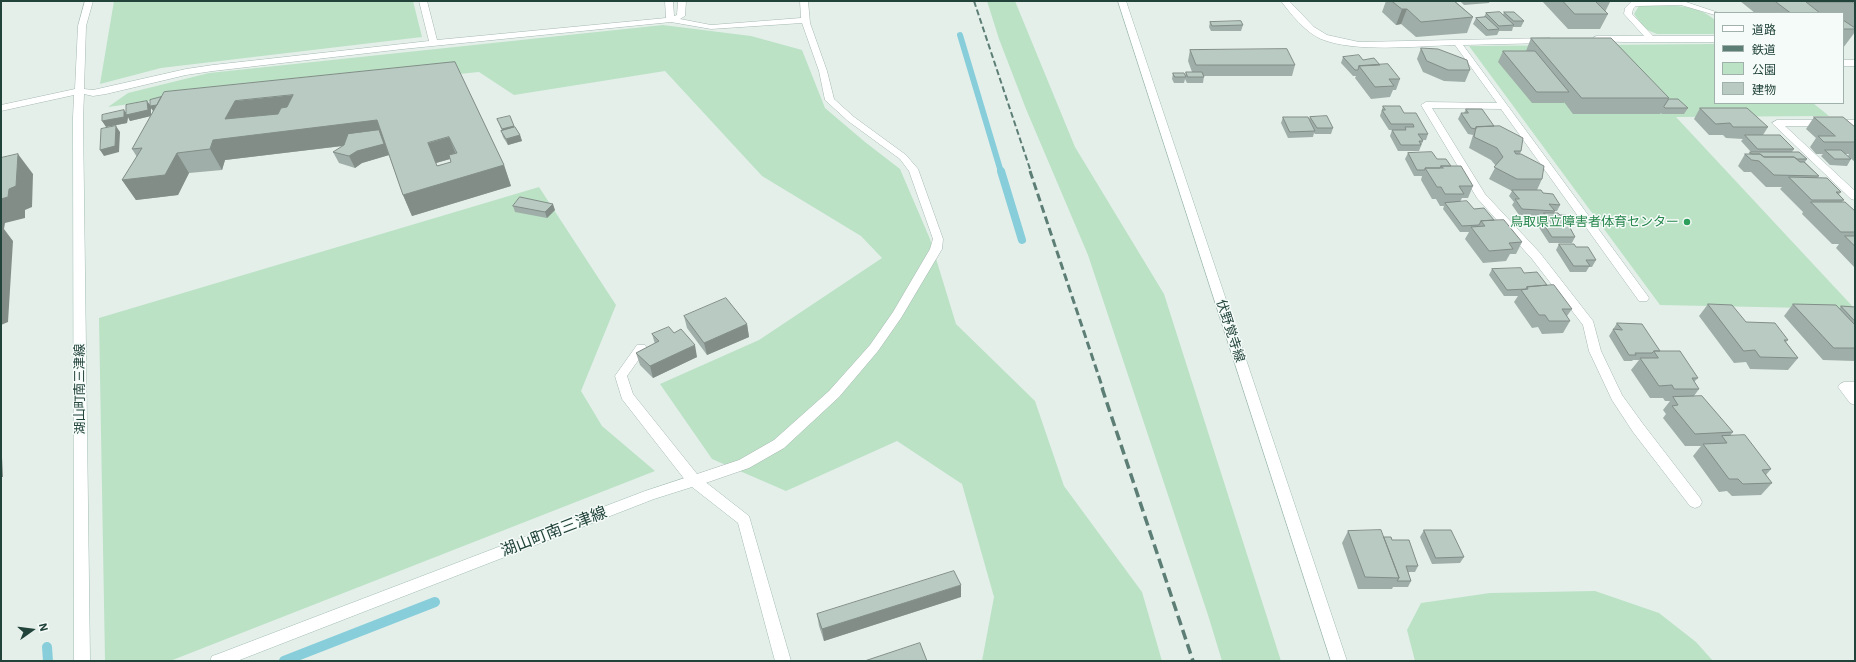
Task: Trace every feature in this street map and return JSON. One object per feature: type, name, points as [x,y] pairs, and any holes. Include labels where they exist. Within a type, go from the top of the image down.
[{"type":"street","name":"湖山町南三津線","points":[[82,661],[78,92],[82,26],[89,1]]},
{"type":"street","points":[[423,1],[434,43]]},
{"type":"street","points":[[669,1],[669,13],[671,20]]},
{"type":"street","points":[[671,20],[680,16],[682,1]]},
{"type":"street","name":"湖山町南三津線","points":[[218,661],[650,495],[744,464],[779,444],[834,394],[874,348],[897,315],[936,249],[938,239],[914,171],[903,157],[851,119],[830,100],[805,20],[804,1]]},
{"type":"street","name":"伏野覚寺線","points":[[1122,1],[1340,661]]},
{"type":"street","points":[[1285,1],[1312,29],[1324,37],[1359,45],[1378,46],[1457,42],[1560,40]]},
{"type":"street","points":[[1651,39],[1628,14],[1629,8],[1634,4],[1681,3],[1714,14]]},
{"type":"street","points":[[1,108],[78,92],[93,93],[106,91],[186,72],[434,43],[671,20],[711,27],[805,20]]},
{"type":"street","points":[[1590,39],[1714,39]]},
{"type":"street","points":[[1457,42],[1643,298]]},
{"type":"street","points":[[1844,63],[1855,63]]},
{"type":"street","points":[[1504,106],[1426,105],[1481,196],[1536,256],[1589,324],[1595,352],[1617,397],[1638,428],[1695,502]]},
{"type":"street","points":[[1855,123],[1777,123],[1855,197]]},
{"type":"street","points":[[641,348],[621,376],[627,396],[694,481],[744,520],[783,661]]},
{"type":"street","points":[[1855,387],[1844,387],[1855,400]]},
{"type":"green space","points":[[114,1],[413,1],[422,37],[161,68],[100,84]]},
{"type":"green space","points":[[987,1],[1015,1],[1075,147],[1164,294],[1281,661],[1222,661],[1088,255],[1026,109],[999,39]]},
{"type":"green space","points":[[1639,6],[1679,6],[1698,10],[1714,19],[1714,34],[1657,34],[1645,29],[1634,14]]},
{"type":"green space","points":[[663,25],[751,36],[802,50],[825,108],[900,169],[930,239],[956,324],[1035,401],[1064,486],[1142,592],[1162,661],[982,661],[994,597],[962,484],[897,441],[786,491],[712,459],[660,384],[759,340],[882,258],[861,236],[762,176],[665,71],[514,95],[479,72],[217,98],[151,101],[108,107],[128,93],[209,73]]},
{"type":"green space","name":"鳥取県立障害者体育センター","points":[[1714,44],[1714,104],[1814,104],[1829,116],[1676,117],[1855,309],[1660,305],[1469,46]]},
{"type":"green space","points":[[539,187],[616,305],[581,391],[602,426],[655,471],[170,661],[105,661],[99,318]]},
{"type":"green space","points":[[1595,591],[1659,613],[1696,642],[1713,661],[1415,661],[1407,630],[1421,603],[1490,593]]},
{"type":"building","points":[[1392,1],[1454,1],[1473,17],[1421,22],[1407,9],[1402,9]]},
{"type":"building","points":[[1563,1],[1595,1],[1608,14],[1575,14]]},
{"type":"building","points":[[1775,1],[1855,1],[1855,4],[1852,2],[1806,2],[1819,12],[1790,12]]},
{"type":"building","points":[[1500,12],[1514,25],[1499,26],[1486,13]]},
{"type":"building","points":[[1504,12],[1514,12],[1524,21],[1514,21]]},
{"type":"building","points":[[1486,17],[1499,29],[1488,30],[1476,18]]},
{"type":"building","points":[[1241,21],[1243,25],[1212,26],[1210,22]]},
{"type":"building","points":[[1844,21],[1855,28],[1844,29]]},
{"type":"building","points":[[1531,38],[1611,38],[1669,98],[1582,98]]},
{"type":"building","points":[[1421,48],[1438,49],[1467,60],[1470,70],[1448,70],[1427,61]]},
{"type":"building","points":[[1287,49],[1295,65],[1196,65],[1190,50]]},
{"type":"building","points":[[1503,51],[1535,51],[1569,92],[1537,92]]},
{"type":"building","points":[[1359,55],[1363,60],[1374,58],[1380,65],[1359,66],[1358,70],[1355,70],[1343,57]]},
{"type":"building","points":[[455,62],[504,165],[403,195],[377,120],[213,140],[210,149],[177,153],[165,175],[122,180],[142,148],[132,149],[164,92]],"holes":[[[293,95],[287,107],[281,108],[278,114],[225,119],[235,101]],[[449,137],[457,153],[449,155],[451,162],[437,166],[428,143]]]},
{"type":"building","points":[[1388,64],[1400,79],[1389,79],[1394,86],[1375,87],[1359,66]]},
{"type":"building","points":[[1186,72],[1202,72],[1204,77],[1188,77]]},
{"type":"building","points":[[1173,73],[1184,73],[1186,77],[1175,77]]},
{"type":"building","points":[[161,97],[157,105],[150,106],[150,100]]},
{"type":"building","points":[[1669,99],[1678,99],[1688,108],[1665,108],[1664,107]]},
{"type":"building","points":[[147,101],[148,110],[126,115],[126,105]]},
{"type":"building","points":[[1383,106],[1400,106],[1404,113],[1416,113],[1428,134],[1418,134],[1423,141],[1419,141],[1421,145],[1401,145],[1392,130],[1406,130],[1405,127],[1414,127],[1413,124],[1391,124],[1382,110],[1385,110]]},
{"type":"building","points":[[1700,108],[1747,108],[1768,127],[1733,127],[1730,123],[1716,124]]},
{"type":"building","points":[[1466,109],[1482,109],[1494,126],[1476,127],[1476,129],[1471,128],[1461,113],[1468,113]]},
{"type":"building","points":[[124,110],[124,117],[102,121],[102,115]]},
{"type":"building","points":[[510,116],[514,126],[502,129],[497,119]]},
{"type":"building","points":[[1327,116],[1333,128],[1317,128],[1310,117]]},
{"type":"building","points":[[1283,117],[1308,117],[1315,131],[1290,132]]},
{"type":"building","points":[[1814,117],[1843,117],[1855,127],[1855,142],[1824,142],[1818,136],[1835,136]]},
{"type":"building","points":[[116,126],[115,146],[100,150],[101,129]]},
{"type":"building","points":[[1500,126],[1523,138],[1521,151],[1514,151],[1516,154],[1521,154],[1544,166],[1542,179],[1517,179],[1494,167],[1503,157],[1497,148],[1474,137],[1476,127]]},
{"type":"building","points":[[515,127],[520,135],[506,139],[501,131]]},
{"type":"building","points":[[379,130],[384,144],[357,151],[349,156],[333,152],[344,145],[348,134]]},
{"type":"building","points":[[1745,135],[1780,135],[1794,149],[1758,149]]},
{"type":"building","points":[[1825,150],[1841,150],[1851,159],[1835,159]]},
{"type":"building","points":[[1432,152],[1437,159],[1446,159],[1451,166],[1417,170],[1408,153]]},
{"type":"building","points":[[1750,152],[1799,152],[1807,159],[1797,159],[1794,157],[1764,157],[1760,154],[1752,154]]},
{"type":"building","points":[[18,154],[16,186],[9,189],[8,197],[1,199],[1,158]]},
{"type":"building","points":[[1745,154],[1760,154],[1764,157],[1794,157],[1800,162],[1804,162],[1819,176],[1774,175],[1759,161],[1752,160]]},
{"type":"building","points":[[1441,166],[1461,166],[1473,186],[1459,186],[1464,194],[1445,194],[1441,187],[1437,187],[1425,168],[1443,168]]},
{"type":"building","points":[[1789,177],[1827,178],[1841,192],[1836,192],[1844,200],[1812,200]]},
{"type":"building","points":[[1512,190],[1541,190],[1543,193],[1553,194],[1560,205],[1549,204],[1555,211],[1522,209],[1515,199],[1519,199]]},
{"type":"building","points":[[520,197],[553,204],[545,212],[513,206]]},
{"type":"building","points":[[1467,201],[1474,209],[1484,208],[1494,220],[1481,221],[1479,225],[1462,226],[1445,203]]},
{"type":"building","points":[[1811,202],[1845,202],[1855,211],[1855,232],[1841,232]]},
{"type":"building","points":[[1544,213],[1558,213],[1560,215],[1566,215],[1572,224],[1568,224],[1575,237],[1552,237],[1539,217],[1546,216]]},
{"type":"building","points":[[1504,220],[1522,242],[1509,243],[1513,249],[1489,251],[1471,227],[1485,226],[1481,221]]},
{"type":"building","points":[[1845,236],[1855,236],[1855,246]]},
{"type":"building","points":[[1559,244],[1574,244],[1576,247],[1588,247],[1596,260],[1586,260],[1590,266],[1574,266]]},
{"type":"building","points":[[1521,268],[1524,273],[1537,272],[1547,285],[1527,287],[1526,289],[1507,290],[1492,269]]},
{"type":"building","points":[[1554,285],[1572,309],[1562,309],[1570,321],[1549,321],[1545,315],[1539,315],[1521,290],[1528,289],[1527,287]]},
{"type":"building","points":[[726,298],[747,324],[704,343],[684,316]]},
{"type":"building","points":[[1708,304],[1732,305],[1746,322],[1775,323],[1788,340],[1784,340],[1798,358],[1760,357],[1755,350],[1744,351]]},
{"type":"building","points":[[1793,304],[1836,305],[1855,325],[1855,348],[1834,348]]},
{"type":"building","points":[[1841,306],[1855,307],[1855,321]]},
{"type":"building","points":[[1617,323],[1642,324],[1660,351],[1654,351],[1652,353],[1635,353],[1636,355],[1629,355],[1613,329],[1622,330]]},
{"type":"building","points":[[669,327],[674,333],[681,329],[695,345],[650,366],[636,353],[659,341],[652,334]]},
{"type":"building","points":[[1654,351],[1680,351],[1698,378],[1692,378],[1699,389],[1674,389],[1672,385],[1659,386],[1640,358],[1658,358]]},
{"type":"building","points":[[1702,396],[1733,432],[1695,434],[1672,406],[1678,405],[1673,397]]},
{"type":"building","points":[[1745,435],[1771,469],[1762,470],[1772,483],[1743,484],[1738,479],[1729,479],[1703,444],[1727,443],[1722,436]]},
{"type":"building","points":[[1381,530],[1399,578],[1365,577],[1348,531]]},
{"type":"building","points":[[1424,530],[1451,530],[1464,557],[1436,558]]},
{"type":"building","points":[[1384,537],[1391,537],[1392,540],[1409,540],[1418,566],[1406,566],[1411,581],[1397,581],[1399,578]]},
{"type":"building","points":[[954,571],[961,585],[822,629],[817,614]]},
{"type":"building","points":[[920,643],[927,661],[865,661]]},
{"type":"waterway","points":[[960,35],[1001,172]]},
{"type":"waterway","points":[[1001,171],[1022,240]]},
{"type":"waterway","points":[[284,661],[435,602]]},
{"type":"waterway","points":[[47,647],[48,661]]},
{"type":"railway","points":[[974,1],[1031,172]]},
{"type":"railway","points":[[1030,171],[1103,389]]},
{"type":"railway","points":[[1102,388],[1193,661]]},
{"type":"place","name":"鳥取県立障害者体育センター","points":[[1687,222]]}]
